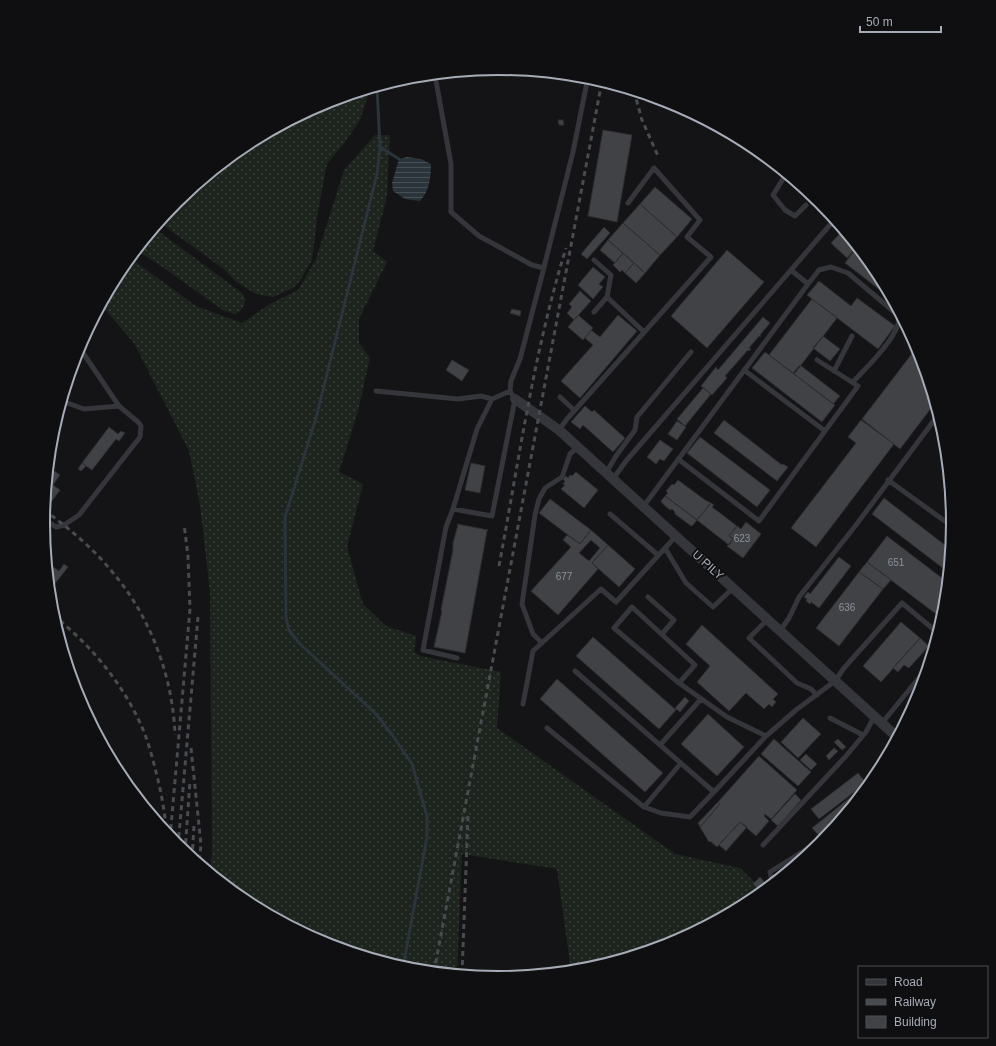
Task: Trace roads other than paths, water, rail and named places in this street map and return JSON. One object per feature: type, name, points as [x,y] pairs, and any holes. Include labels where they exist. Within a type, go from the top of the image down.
[{"type":"street","name":"U PILY","points":[[513,395],[559,430],[893,734]]},
{"type":"lane","points":[[436,81],[451,164],[451,212],[479,236],[532,265],[544,268]]},
{"type":"lane","points":[[453,509],[492,516],[513,395],[511,381],[520,359],[544,268],[573,152],[587,84]]},
{"type":"lane","points":[[559,430],[574,410],[711,257],[687,237],[700,220],[654,168],[628,203]]},
{"type":"lane","points":[[784,178],[773,196],[785,210],[795,216],[806,205]]},
{"type":"lane","points":[[610,476],[626,461],[831,224]]},
{"type":"lane","points":[[594,260],[611,275],[607,297],[594,312]]},
{"type":"lane","points":[[643,506],[819,270],[831,267],[848,273],[891,309]]},
{"type":"lane","points":[[791,270],[808,284]]},
{"type":"lane","points":[[607,297],[644,332]]},
{"type":"lane","points":[[853,382],[884,349],[899,323]]},
{"type":"lane","points":[[834,371],[852,336]]},
{"type":"lane","points":[[610,476],[616,456],[635,430],[637,417],[692,352]]},
{"type":"lane","points":[[50,522],[56,526],[64,525],[79,515],[140,437],[141,426],[119,406],[83,354]]},
{"type":"lane","points":[[678,459],[759,521],[858,386],[817,360]]},
{"type":"lane","points":[[744,370],[825,431]]},
{"type":"lane","points":[[376,391],[458,399],[481,396],[492,399],[513,395]]},
{"type":"lane","points":[[560,397],[574,410]]},
{"type":"lane","points":[[457,658],[423,650],[446,528],[477,429],[492,399]]},
{"type":"lane","points":[[66,403],[84,409],[119,406]]},
{"type":"lane","points":[[780,631],[789,618],[799,597],[856,525],[934,420]]},
{"type":"lane","points":[[542,643],[533,634],[522,604],[535,515],[539,499],[545,488],[562,477],[570,454],[578,448]]},
{"type":"lane","points":[[888,480],[946,522]]},
{"type":"lane","points":[[610,514],[658,555]]},
{"type":"lane","points":[[523,704],[533,651],[601,590],[616,602],[676,536]]},
{"type":"lane","points":[[665,548],[686,583],[713,607],[733,588]]},
{"type":"lane","points":[[648,598],[674,620],[662,634]]},
{"type":"lane","points":[[547,728],[644,807],[661,812],[690,817],[766,736],[796,710],[835,681],[844,668],[902,603],[933,629]]},
{"type":"lane","points":[[679,683],[695,665],[632,607],[614,628],[679,683],[727,717],[766,736]]},
{"type":"lane","points":[[768,619],[750,638],[797,683],[811,689],[817,695]]},
{"type":"lane","points":[[575,671],[714,792]]},
{"type":"lane","points":[[763,845],[846,756],[863,735],[918,677]]},
{"type":"lane","points":[[660,745],[702,699]]},
{"type":"lane","points":[[830,718],[863,735]]},
{"type":"lane","points":[[644,807],[680,763]]},
{"type":"lane","points":[[772,877],[770,872],[802,852]]},
{"type":"waterway","points":[[377,92],[380,147],[377,174],[316,418],[285,517],[286,618],[289,630],[299,643],[376,714],[412,764],[427,816],[427,837],[404,961]]},
{"type":"waterway","points":[[380,147],[399,159]]},
{"type":"railway","points":[[435,966],[601,87]]},
{"type":"railway","points":[[636,97],[642,120],[658,156]]},
{"type":"railway","points":[[499,566],[536,366],[566,248]]},
{"type":"railway","points":[[50,515],[72,532],[98,556],[127,591],[139,610],[158,650],[165,671],[170,692],[175,735]]},
{"type":"railway","points":[[171,829],[190,609],[188,556],[184,524]]},
{"type":"railway","points":[[179,838],[198,617]]},
{"type":"railway","points":[[62,622],[81,640],[106,668],[117,683],[136,715],[144,732],[155,768],[165,823]]},
{"type":"railway","points":[[191,748],[201,845],[200,857]]},
{"type":"railway","points":[[186,844],[190,781]]},
{"type":"railway","points":[[462,969],[468,815]]},
{"type":"railway","points":[[192,850],[194,826]]}]
